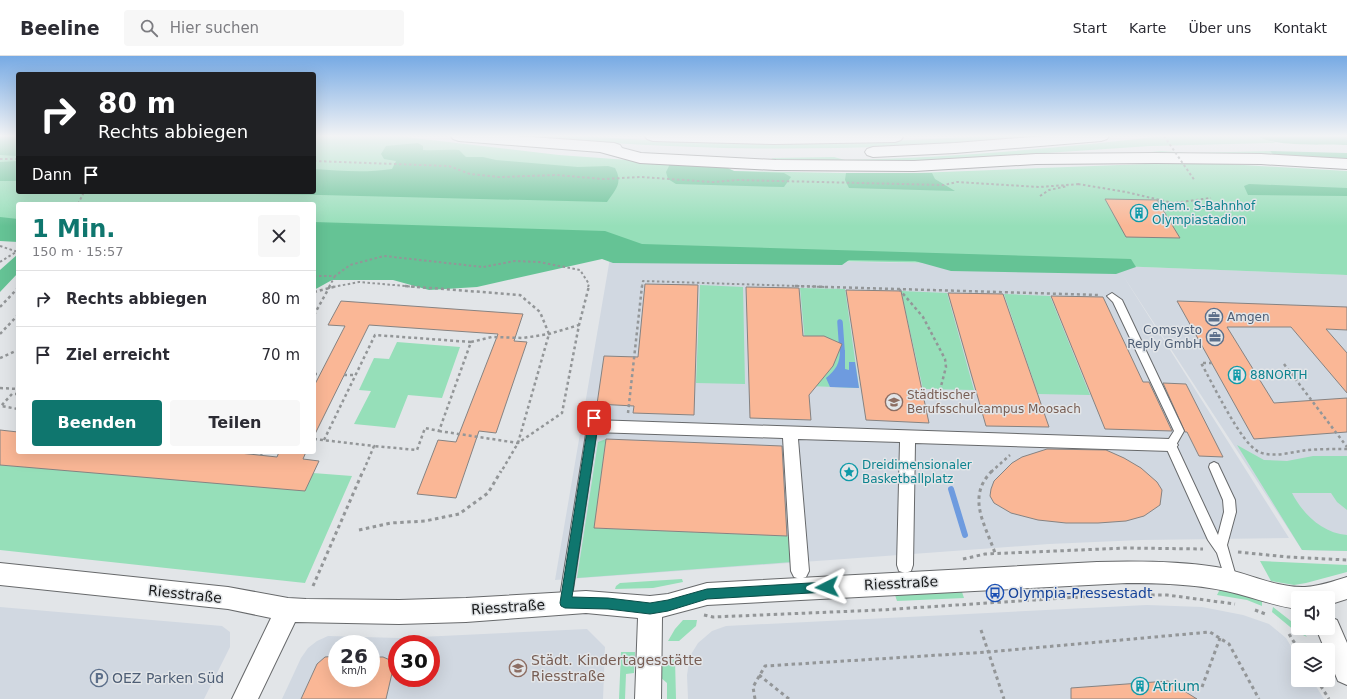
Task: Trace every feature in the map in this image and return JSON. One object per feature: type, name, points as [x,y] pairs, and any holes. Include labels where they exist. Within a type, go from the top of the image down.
[{"type":"street","points":[[593,426],[1170,445]]},
{"type":"street","points":[[790,433],[800,571]]},
{"type":"street","points":[[905,565],[908,436]]},
{"type":"street","name":"Riesstraße","points":[[0,574],[228,598],[288,610],[399,612],[565,603],[608,603],[650,608],[668,606],[707,594],[1097,573],[1149,572],[1204,576],[1231,580],[1282,596],[1291,597]]},
{"type":"street","name":"Riesstraße","points":[[1335,592],[1347,588]]},
{"type":"street","points":[[648,699],[650,608]]},
{"type":"street","points":[[245,699],[288,610]]},
{"type":"street","points":[[1331,635],[1347,672]]},
{"type":"lane","points":[[1112,296],[1117,300],[1179,431],[1170,445],[1212,536],[1223,551]]},
{"type":"lane","points":[[565,603],[595,409]]},
{"type":"lane","points":[[1214,467],[1230,500],[1230,512],[1221,545],[1231,580]]},
{"type":"path","points":[[449,166],[470,174],[499,177],[558,175],[603,179],[641,177],[713,182],[737,180],[944,185],[957,182],[1039,188],[1080,184],[1173,203],[1211,198]]},
{"type":"path","points":[[1185,166],[1195,181]]},
{"type":"path","points":[[1040,196],[1049,190],[1080,184]]},
{"type":"path","points":[[0,246],[16,252]]},
{"type":"path","points":[[0,262],[16,253]]},
{"type":"path","points":[[316,311],[336,276],[350,265],[384,256],[483,267],[515,261],[539,262],[580,270],[589,284],[579,325],[562,413],[518,443],[425,428],[417,450],[316,439]]},
{"type":"path","points":[[316,276],[336,276]]},
{"type":"path","points":[[626,427],[643,281],[1112,296]]},
{"type":"path","points":[[316,291],[359,282],[520,295],[540,312],[549,334],[518,443],[488,493],[459,514],[425,521],[391,523],[359,530]]},
{"type":"path","points":[[899,289],[923,317],[945,359],[946,367],[939,394]]},
{"type":"path","points":[[0,307],[16,290]]},
{"type":"path","points":[[0,334],[16,317]]},
{"type":"path","points":[[324,440],[375,335],[471,342],[492,337],[522,338],[549,334],[579,325]]},
{"type":"path","points":[[439,431],[471,342]]},
{"type":"path","points":[[0,358],[16,351]]},
{"type":"path","points":[[1212,363],[1201,363],[1239,431],[1251,446],[1259,452],[1280,455],[1308,450],[1347,448]]},
{"type":"path","points":[[1284,364],[1347,448]]},
{"type":"path","points":[[344,375],[355,375]]},
{"type":"path","points":[[0,388],[16,389]]},
{"type":"path","points":[[16,394],[12,394],[1,405],[16,409]]},
{"type":"path","points":[[995,554],[979,507],[979,488],[995,469],[1012,453],[1022,440]]},
{"type":"path","points":[[313,586],[374,446]]},
{"type":"path","points":[[713,617],[880,610],[1111,595],[1167,595],[1239,605]]},
{"type":"path","points":[[1250,607],[1268,615]]},
{"type":"path","points":[[980,630],[1004,699]]},
{"type":"path","points":[[755,699],[753,686],[765,666],[988,652],[1210,632],[1229,644],[1259,699]]},
{"type":"path","points":[[1289,634],[1295,643]]},
{"type":"path","points":[[1202,687],[1220,638]]},
{"type":"path","points":[[759,675],[789,699]]},
{"type":"path","points":[[1321,687],[1329,699]]},
{"type":"shaded area","name":"Städtischer Berufsschulcampus Moosach","points":[[610,258],[1117,266],[1347,275],[1347,551],[1302,550],[1122,274],[1289,538],[1141,540],[1049,544],[555,580]]},
{"type":"shaded area","points":[[1147,605],[1202,607],[1243,615],[1269,624],[1286,638],[1291,646],[1291,687],[1316,687],[1324,699],[688,699],[687,675],[690,656],[698,643],[712,631],[726,626]]},
{"type":"shaded area","name":"OEZ Parken Süd","points":[[0,607],[222,626],[230,632],[230,647],[204,699],[0,699]]},
{"type":"shaded area","name":"Städt. Kindertagesstätte Riesstraße","points":[[587,629],[605,647],[603,699],[282,699],[301,658],[308,648],[317,641],[328,636],[328,687],[380,687],[380,637],[388,638],[388,687],[440,687],[440,636]]},
{"type":"green space","points":[[0,166],[16,166],[16,194],[316,194],[316,166],[711,166],[725,167],[734,171],[892,174],[1095,166],[1261,166],[1347,171],[1347,275],[1117,266],[610,257],[316,245],[316,202],[16,202],[16,232],[0,231]]},
{"type":"green space","points":[[0,166],[16,166],[16,181],[0,181]]},
{"type":"green space","points":[[393,166],[608,166],[615,168],[618,182],[616,189],[607,202],[252,194],[316,194],[316,169],[363,171],[392,169]]},
{"type":"green space","points":[[669,166],[707,166],[725,167],[734,171],[784,173],[791,177],[784,187],[676,184],[668,179],[666,172]]},
{"type":"green space","points":[[846,173],[932,173],[935,179],[955,191],[849,188],[845,180]]},
{"type":"green space","points":[[1249,184],[1347,188],[1347,196],[1248,195],[1244,186]]},
{"type":"green space","points":[[0,217],[16,219],[16,242],[0,241]]},
{"type":"green space","points":[[316,222],[605,231],[642,244],[1131,259],[1136,267],[1116,274],[951,271],[915,261],[849,260],[842,265],[613,263],[602,259],[477,287],[429,290],[393,280],[332,280],[316,289]]},
{"type":"green space","points":[[16,256],[16,275],[0,292],[0,270]]},
{"type":"green space","points":[[700,285],[743,287],[745,384],[696,383]]},
{"type":"green space","points":[[800,288],[845,289],[859,388],[809,386]]},
{"type":"green space","points":[[901,291],[947,293],[974,390],[923,389]]},
{"type":"green space","points":[[1004,294],[1050,296],[1090,395],[1038,394]]},
{"type":"green space","points":[[397,342],[460,347],[442,398],[408,395],[395,428],[354,424],[371,391],[359,390],[374,358],[389,359]]},
{"type":"green space","points":[[606,439],[595,528],[791,536],[792,562],[577,578],[598,442]]},
{"type":"green space","points":[[1237,445],[1264,460],[1287,461],[1313,456],[1347,456],[1347,510],[1337,502],[1331,493],[1292,493],[1296,501],[1314,521],[1329,531],[1347,535],[1347,551],[1302,550]]},
{"type":"green space","points":[[0,465],[313,473],[352,476],[305,583],[0,550]]},
{"type":"green space","points":[[1260,561],[1347,565],[1347,572],[1294,585],[1271,581]]},
{"type":"green space","points":[[682,579],[683,582],[653,588],[615,589],[620,583]]},
{"type":"green space","points":[[1220,589],[1239,592],[1262,600],[1262,606],[1247,600],[1217,595]]},
{"type":"green space","points":[[962,592],[964,598],[897,601],[895,595]]},
{"type":"green space","points":[[1273,607],[1291,621],[1291,628],[1272,612]]},
{"type":"green space","points":[[683,620],[697,620],[696,626],[679,641],[668,641],[675,629]]},
{"type":"green space","points":[[621,652],[635,652],[634,673],[626,674],[625,699],[619,699]]},
{"type":"green space","points":[[663,656],[675,659],[676,699],[667,699],[667,683],[660,677]]},
{"type":"water","points":[[840,350],[845,350],[845,369],[849,370],[849,362],[855,362],[859,388],[830,387],[826,378],[837,366]]},
{"type":"building","name":"ehem. S-Bahnhof Olympiastadion","points":[[1105,199],[1157,200],[1180,238],[1126,237]]},
{"type":"building","points":[[645,284],[698,285],[694,415],[633,413],[634,406],[597,404],[604,356],[638,357]]},
{"type":"building","points":[[746,287],[799,288],[803,336],[824,336],[842,344],[833,366],[809,395],[811,420],[750,418]]},
{"type":"building","points":[[846,290],[901,291],[929,423],[866,420]]},
{"type":"building","points":[[948,293],[1003,294],[1049,427],[986,426]]},
{"type":"building","points":[[1051,296],[1103,297],[1143,382],[1149,382],[1172,431],[1105,429]]},
{"type":"building","points":[[341,301],[523,314],[514,341],[527,342],[496,433],[479,431],[456,498],[417,494],[438,440],[456,442],[498,334],[369,325],[316,432],[316,382],[345,326],[328,325]]},
{"type":"building","name":"88NORTH","points":[[1177,301],[1347,307],[1347,330],[1326,329],[1347,353],[1347,393],[1291,327],[1227,327],[1274,403],[1347,398],[1347,432],[1254,439]]},
{"type":"building","points":[[1163,383],[1186,384],[1223,457],[1199,456],[1187,432],[1185,432]]},
{"type":"building","points":[[0,430],[16,432],[16,454],[249,454],[277,457],[278,454],[305,454],[303,459],[319,461],[305,491],[0,465]]},
{"type":"building","points":[[606,439],[782,446],[787,536],[594,528]]},
{"type":"building","points":[[1047,449],[1106,450],[1124,458],[1141,468],[1157,482],[1162,490],[1160,505],[1144,516],[1126,521],[1066,523],[1038,520],[1011,513],[994,503],[990,496],[994,481],[1012,463],[1022,457]]},
{"type":"building","points":[[325,657],[328,657],[328,687],[380,687],[380,657],[388,659],[389,687],[386,699],[301,699],[317,664]]},
{"type":"building","name":"Atrium","points":[[1168,681],[1197,699],[1071,699],[1071,688]]},
{"type":"waterway","points":[[840,322],[842,350]]},
{"type":"waterway","points":[[951,489],[965,535]]},
{"type":"place","name":"ehem. S-Bahnhof Olympiastadion","points":[[1139,213]]},
{"type":"place","name":"Amgen","points":[[1214,317]]},
{"type":"place","name":"Comsysto Reply GmbH","points":[[1215,337]]},
{"type":"place","name":"88NORTH","points":[[1237,375]]},
{"type":"place","name":"Städtischer Berufsschulcampus Moosach","points":[[894,402]]},
{"type":"place","name":"Dreidimensionaler Basketballplatz","points":[[849,472]]},
{"type":"place","name":"Olympia-Pressestadt","points":[[995,593]]},
{"type":"place","name":"Städt. Kindertagesstätte Riesstraße","points":[[518,668]]},
{"type":"place","name":"OEZ Parken Süd","points":[[99,678]]},
{"type":"place","name":"Atrium","points":[[1140,686]]},
{"type":"route","points":[[594,418],[567,582],[565,603],[608,603],[650,608],[668,606],[707,594],[827,587]]}]
